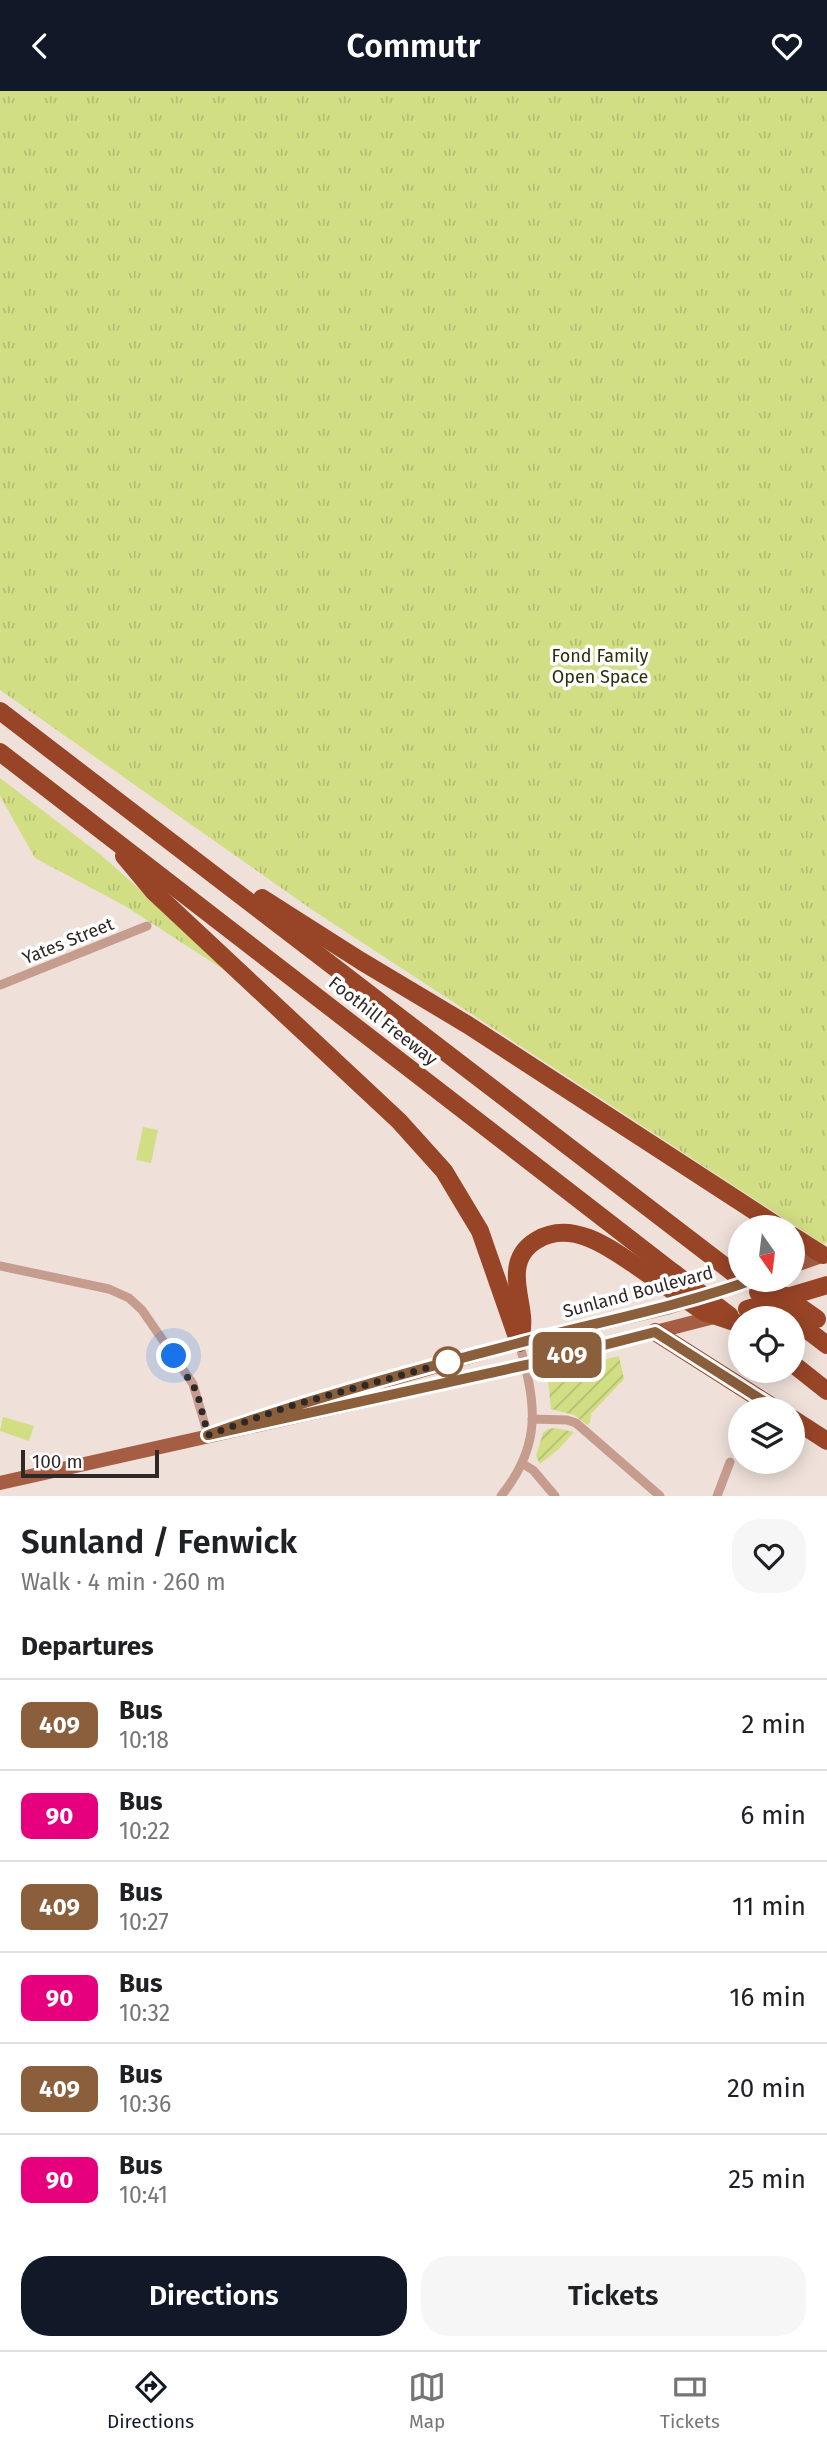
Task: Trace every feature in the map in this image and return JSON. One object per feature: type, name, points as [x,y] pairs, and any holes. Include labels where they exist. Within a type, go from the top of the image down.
[{"type":"highway","name":"Foothill Freeway","points":[[0,711],[728,1268]]},
{"type":"highway","name":"Foothill Freeway","points":[[0,752],[674,1273],[728,1310]]},
{"type":"highway","points":[[122,805],[258,897],[468,1025],[761,1215]]},
{"type":"highway","points":[[101,830],[154,892],[400,1121],[443,1171],[480,1231],[519,1343]]},
{"type":"highway","points":[[519,1343],[524,1322],[516,1279],[517,1267],[525,1249],[540,1238],[562,1233],[586,1237],[704,1312],[728,1316]]},
{"type":"highway","points":[[805,1243],[825,1254]]},
{"type":"highway","points":[[773,1306],[827,1283]]},
{"type":"highway","name":"Foothill Freeway","points":[[761,1292],[777,1306]]},
{"type":"highway","points":[[778,1292],[822,1322]]},
{"type":"highway","name":"Foothill Freeway","points":[[805,1328],[827,1345]]},
{"type":"highway","points":[[655,1332],[757,1397]]},
{"type":"highway","points":[[805,1374],[827,1391]]},
{"type":"highway","points":[[805,1427],[827,1441]]},
{"type":"main road","points":[[805,1262],[825,1254]]},
{"type":"main road","name":"Sunland Boulevard","points":[[208,1435],[290,1406],[519,1343],[666,1308],[728,1284]]},
{"type":"main road","name":"Sunland Boulevard","points":[[0,1483],[526,1365],[655,1332],[728,1321]]},
{"type":"street","name":"Yates Street","points":[[0,985],[147,926]]},
{"type":"street","points":[[0,1266],[109,1289],[130,1298],[142,1310],[193,1384],[208,1435]]},
{"type":"street","points":[[500,1496],[523,1464],[532,1419],[532,1387],[519,1343]]},
{"type":"street","points":[[532,1419],[567,1420],[576,1423],[660,1496]]},
{"type":"street","points":[[523,1464],[533,1470],[555,1496]]},
{"type":"street","points":[[717,1496],[728,1467]]},
{"type":"green space","name":"Fond Family Open Space","points":[[0,91],[827,91],[827,1243],[823,1244],[805,1232],[805,1215],[779,1215],[311,909],[0,690]]},
{"type":"green space","points":[[0,778],[101,855],[249,986],[125,906],[35,858],[0,796]]},
{"type":"green space","points":[[143,1127],[158,1130],[151,1163],[136,1160]]},
{"type":"green space","points":[[619,1356],[624,1379],[591,1414],[590,1423],[587,1425],[574,1415],[551,1409],[548,1380],[553,1373]]},
{"type":"green space","points":[[3,1417],[34,1426],[29,1441],[0,1431]]},
{"type":"green space","points":[[555,1428],[574,1432],[540,1464],[536,1456],[543,1433]]},
{"type":"bus line","name":"409","points":[[728,1288],[666,1308],[519,1343],[290,1406],[208,1435],[526,1365],[655,1332],[757,1397]]},
{"type":"route","points":[[174,1356],[197,1392],[208,1435],[290,1406],[456,1360],[448,1362]]}]
